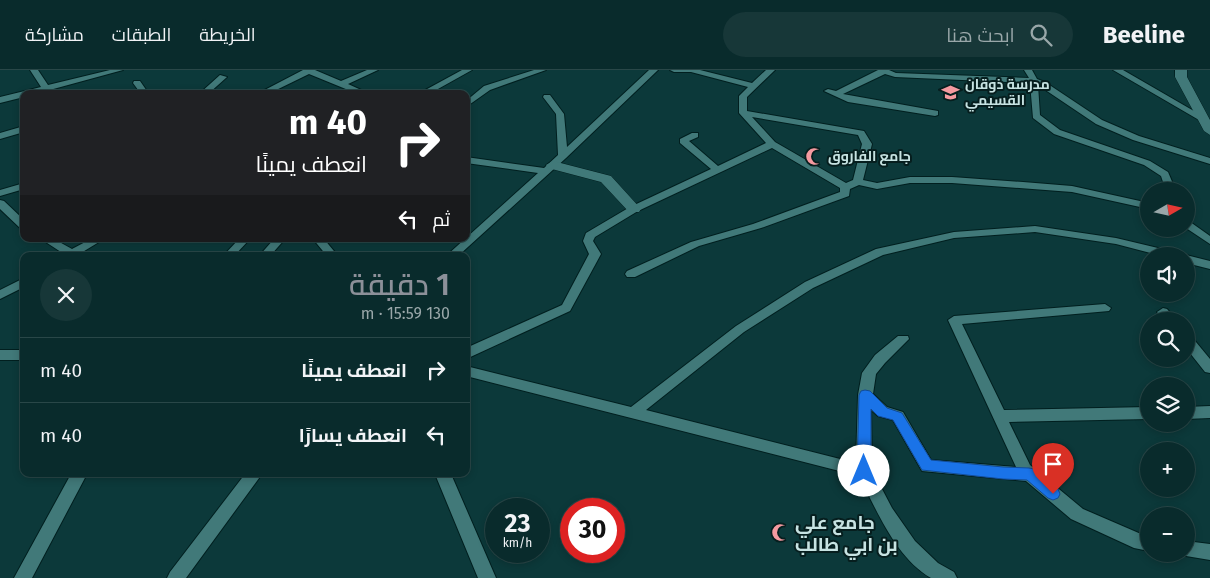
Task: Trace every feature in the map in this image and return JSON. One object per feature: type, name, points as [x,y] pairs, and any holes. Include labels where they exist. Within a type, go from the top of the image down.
[{"type":"street","points":[[34,70],[45,87]]},
{"type":"street","points":[[35,90],[119,70]]},
{"type":"street","points":[[269,90],[309,70],[356,90]]},
{"type":"street","points":[[341,84],[374,70]]},
{"type":"street","points":[[430,90],[468,70]]},
{"type":"street","points":[[470,100],[487,88],[542,70]]},
{"type":"street","points":[[470,239],[554,164],[654,70]]},
{"type":"street","points":[[674,70],[691,70],[752,86]]},
{"type":"street","points":[[771,70],[743,96],[743,113],[772,144],[845,187]]},
{"type":"street","points":[[1028,70],[1034,81],[1036,116],[1057,132],[1147,163],[1165,174],[1168,182]]},
{"type":"street","points":[[1116,70],[1206,117]]},
{"type":"street","points":[[1181,70],[1181,77],[1206,117]]},
{"type":"street","points":[[1190,70],[1192,83],[1210,131]]},
{"type":"street","points":[[837,94],[883,71],[895,75],[1034,81],[1106,125],[1136,138],[1210,161]]},
{"type":"street","points":[[208,90],[223,77]]},
{"type":"street","points":[[138,83],[143,90]]},
{"type":"street","points":[[828,91],[848,99],[935,113]]},
{"type":"street","points":[[0,100],[20,94]]},
{"type":"street","points":[[547,97],[560,114],[554,164]]},
{"type":"street","points":[[743,113],[861,133],[867,144],[858,182]]},
{"type":"street","points":[[0,136],[20,130]]},
{"type":"street","points":[[695,135],[683,141],[716,169]]},
{"type":"street","points":[[470,352],[566,308],[595,254],[588,240],[590,234],[634,209],[772,144]]},
{"type":"street","points":[[470,160],[554,164],[606,179],[634,209]]},
{"type":"street","points":[[845,187],[858,182],[877,186],[910,180],[952,180],[1072,189],[1140,204]]},
{"type":"street","points":[[0,192],[20,187]]},
{"type":"street","points":[[632,274],[695,244],[757,226],[845,194],[845,187]]},
{"type":"street","points":[[0,203],[20,222]]},
{"type":"street","points":[[1195,229],[1210,241]]},
{"type":"street","points":[[633,413],[740,328],[809,285],[880,252],[954,235],[1035,230],[1116,241],[1140,247]]},
{"type":"street","points":[[50,242],[66,252]]},
{"type":"street","points":[[75,252],[94,242]]},
{"type":"street","points":[[232,252],[242,242]]},
{"type":"street","points":[[268,252],[277,242]]},
{"type":"street","points":[[321,242],[329,252]]},
{"type":"street","points":[[455,252],[467,242]]},
{"type":"street","points":[[1195,262],[1210,266]]},
{"type":"street","points":[[0,295],[20,284]]},
{"type":"street","points":[[1105,308],[954,320],[1025,470],[1077,514],[1140,542]]},
{"type":"street","points":[[903,339],[880,359],[869,373],[865,395],[864,471],[886,513],[909,547],[932,569],[948,578]]},
{"type":"street","points":[[1195,350],[1210,368]]},
{"type":"street","points":[[0,355],[20,355]]},
{"type":"street","points":[[470,372],[864,471]]},
{"type":"street","points":[[865,395],[883,412],[898,416],[927,466],[1029,474]]},
{"type":"street","points":[[1195,413],[1210,412]]},
{"type":"street","points":[[999,416],[1140,413]]},
{"type":"street","points":[[23,578],[76,477]]},
{"type":"street","points":[[176,578],[252,477]]},
{"type":"street","points":[[444,477],[487,578]]},
{"type":"street","points":[[1195,550],[1210,552]]},
{"type":"place","name":"مدرسة ذوقان القسيمي","points":[[951,92]]},
{"type":"place","name":"جامع الفاروق","points":[[814,156]]},
{"type":"place","name":"جامع علي بن ابي طالب","points":[[781,533]]},
{"type":"route","points":[[864,471],[865,395],[883,412],[898,416],[927,466],[1029,474],[1053,494]]}]
